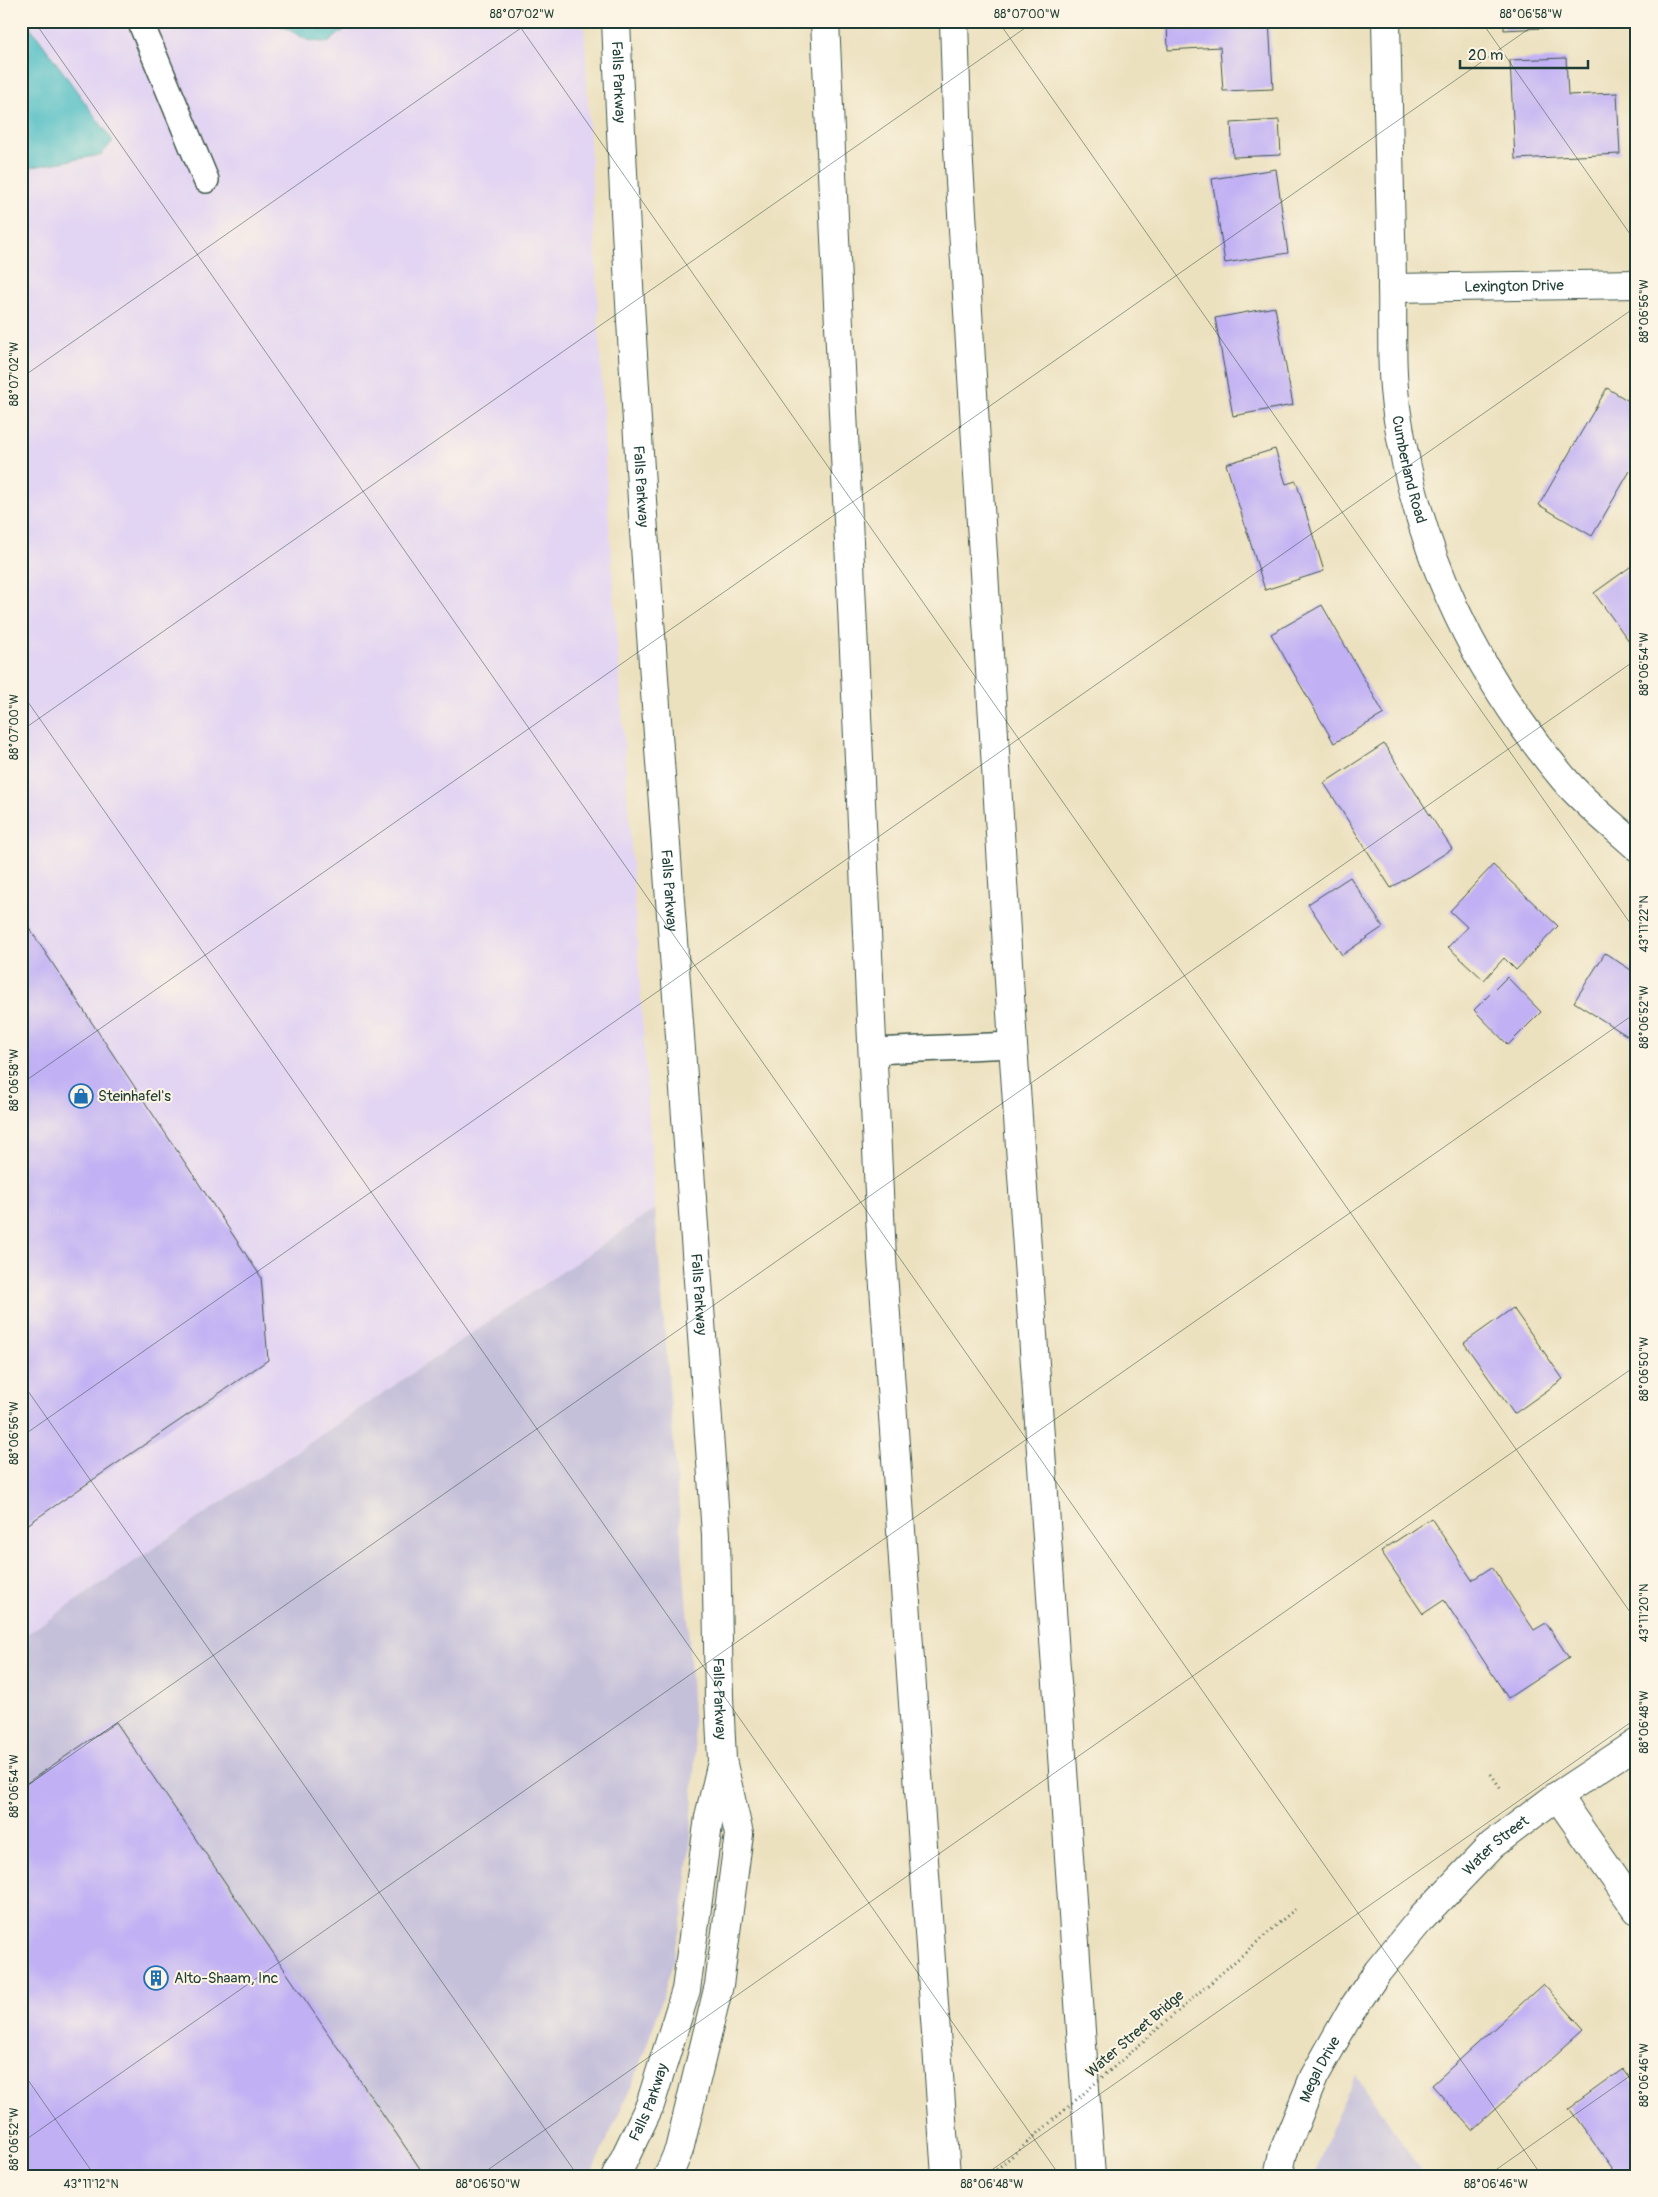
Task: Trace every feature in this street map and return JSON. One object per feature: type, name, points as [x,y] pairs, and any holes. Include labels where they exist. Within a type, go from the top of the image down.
[{"type":"main road","name":"Falls Parkway","points":[[616,21],[621,154],[644,528],[716,1535],[722,1760],[739,1834],[719,1985],[679,2150],[668,2176]]},
{"type":"main road","points":[[825,21],[883,1268],[946,2176]]},
{"type":"main road","points":[[954,21],[958,148],[1013,1045],[1091,2176]]},
{"type":"main road","name":"Cumberland Road","points":[[1386,21],[1393,353],[1397,413],[1412,492],[1443,584],[1472,646],[1495,686],[1518,720],[1566,781],[1637,847]]},
{"type":"main road","name":"Lexington Drive","points":[[1392,288],[1637,284]]},
{"type":"main road","name":"Water Street","points":[[1378,1971],[1420,1920],[1492,1845],[1558,1796],[1637,1743]]},
{"type":"main road","name":"Falls Parkway","points":[[616,2176],[650,2105],[686,1990],[709,1817],[722,1760]]},
{"type":"main road","points":[[1558,1796],[1637,1910]]},
{"type":"main road","name":"Megal Drive","points":[[1278,2176],[1283,2153],[1314,2077],[1351,2011],[1378,1971]]},
{"type":"lane","points":[[140,21],[206,180]]},
{"type":"lane","points":[[872,1051],[1013,1045]]},
{"type":"path","name":"Water Street Bridge","points":[[989,2176],[1295,1909]]},
{"type":"shaded area","points":[[21,21],[584,21],[606,473],[655,1209],[21,1638]]},
{"type":"shaded area","points":[[655,1209],[688,1622],[695,1752],[691,1836],[683,1914],[672,1965],[655,2022],[633,2083],[590,2176],[21,2176],[21,1638]]},
{"type":"shaded area","points":[[1356,2076],[1425,2176],[1315,2176],[1331,2128]]},
{"type":"water","points":[[21,21],[26,21],[113,141],[101,155],[21,169]]},
{"type":"water","points":[[273,21],[346,21],[346,28],[328,43],[307,40]]},
{"type":"building","points":[[1167,21],[1269,21],[1273,89],[1223,91],[1220,47],[1168,50]]},
{"type":"building","points":[[1504,21],[1564,21],[1564,27],[1504,30]]},
{"type":"building","points":[[1566,58],[1568,95],[1617,93],[1620,154],[1515,159],[1510,60]]},
{"type":"building","points":[[1279,120],[1281,155],[1233,157],[1231,123]]},
{"type":"building","points":[[1276,169],[1288,253],[1225,263],[1212,179]]},
{"type":"building","points":[[1275,307],[1293,405],[1233,416],[1215,318]]},
{"type":"building","points":[[1607,388],[1637,406],[1637,459],[1592,536],[1539,505]]},
{"type":"building","points":[[1275,449],[1286,484],[1296,481],[1324,571],[1265,590],[1226,464]]},
{"type":"building","points":[[1637,562],[1637,652],[1594,593]]},
{"type":"building","points":[[1322,605],[1384,714],[1334,743],[1271,634]]},
{"type":"building","points":[[1384,744],[1452,849],[1391,888],[1324,783]]},
{"type":"building","points":[[1493,865],[1558,926],[1516,970],[1504,958],[1484,980],[1448,947],[1467,927],[1450,911]]},
{"type":"building","points":[[1350,877],[1383,927],[1342,955],[1308,904]]},
{"type":"building","name":"Steinhafel's","points":[[21,916],[261,1277],[268,1360],[21,1529]]},
{"type":"building","points":[[1605,953],[1637,974],[1637,1042],[1574,1002]]},
{"type":"building","points":[[1507,977],[1541,1012],[1508,1045],[1474,1010]]},
{"type":"building","points":[[1513,1308],[1563,1379],[1514,1414],[1464,1343]]},
{"type":"building","points":[[1431,1518],[1472,1580],[1492,1567],[1534,1630],[1546,1623],[1569,1658],[1508,1698],[1444,1600],[1423,1614],[1381,1551]]},
{"type":"building","name":"Alto-Shaam, Inc","points":[[116,1722],[421,2170],[413,2176],[21,2176],[21,1787]]},
{"type":"building","points":[[1543,1984],[1584,2029],[1472,2130],[1432,2085]]},
{"type":"building","points":[[1623,2069],[1637,2088],[1637,2176],[1618,2176],[1569,2108]]},
{"type":"place","name":"Steinhafel's","points":[[81,1096]]},
{"type":"place","name":"Alto-Shaam, Inc","points":[[156,1978]]}]
